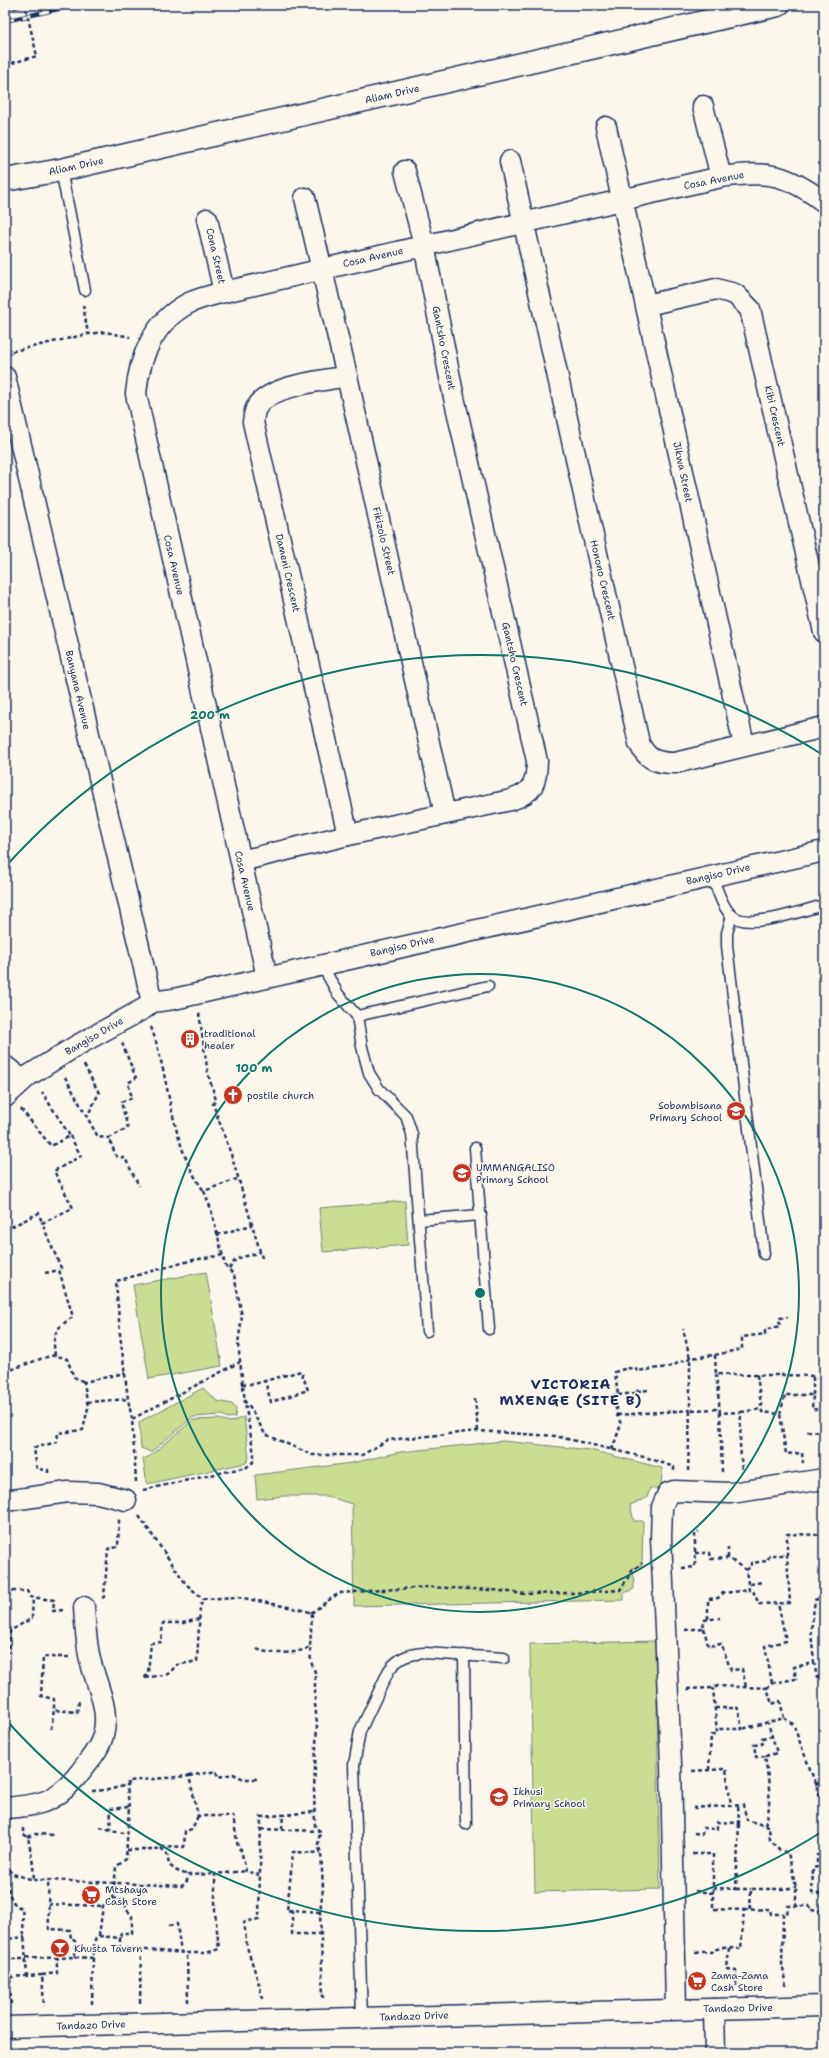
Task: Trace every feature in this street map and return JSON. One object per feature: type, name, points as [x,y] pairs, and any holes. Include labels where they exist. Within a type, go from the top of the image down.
[{"type":"street","name":"Aliam Drive","points":[[5,180],[61,170],[778,5]]},
{"type":"street","points":[[703,106],[721,177]]},
{"type":"street","points":[[606,127],[622,200]]},
{"type":"street","points":[[510,161],[523,223]]},
{"type":"street","points":[[405,171],[424,245]]},
{"type":"street","name":"Cosa Avenue","points":[[267,977],[136,394],[137,374],[150,341],[162,324],[189,303],[224,292],[721,177],[748,173],[773,174],[803,186],[824,202]]},
{"type":"street","points":[[305,198],[321,269]]},
{"type":"street","name":"Jikwa Street","points":[[622,200],[647,305],[744,745]]},
{"type":"street","name":"Cona Street","points":[[207,219],[224,292]]},
{"type":"street","name":"Honono Crescent","points":[[523,223],[639,743],[644,754],[652,760],[662,763],[675,763],[744,745],[824,727]]},
{"type":"street","name":"Gantsho Crescent","points":[[241,861],[348,835],[523,796],[531,790],[536,777],[537,761],[453,393],[424,245]]},
{"type":"street","name":"Fikizolo Street","points":[[321,269],[347,376],[445,814]]},
{"type":"street","name":"Kibi Crescent","points":[[647,305],[716,289],[735,294],[750,309],[824,632]]},
{"type":"street","name":"Dameni Crescent","points":[[347,376],[288,388],[267,396],[256,407],[253,422],[348,835]]},
{"type":"street","name":"Banyana Avenue","points":[[6,386],[148,1005]]},
{"type":"street","name":"Bangiso Drive","points":[[6,1095],[25,1078],[76,1046],[148,1005],[824,851]]},
{"type":"street","points":[[5,1066],[25,1078]]},
{"type":"street","points":[[676,2009],[673,1833],[661,1561],[662,1507],[668,1493],[681,1491],[732,1492],[815,1481]]},
{"type":"street","points":[[5,1501],[68,1492],[98,1492],[127,1510]]},
{"type":"street","points":[[13,1807],[50,1800],[60,1795],[70,1785],[100,1746],[104,1734],[105,1718],[103,1704],[89,1657],[84,1607]]},
{"type":"street","name":"Tandazo Drive","points":[[8,2027],[824,2006]]},
{"type":"street","points":[[714,2009],[715,2053]]},
{"type":"lane","points":[[61,170],[85,290]]},
{"type":"lane","points":[[712,876],[722,900],[732,915],[744,921],[754,922],[824,905]]},
{"type":"lane","points":[[732,915],[727,933],[727,946],[764,1254]]},
{"type":"lane","points":[[322,965],[338,994],[357,1016],[362,1047],[369,1073],[379,1089],[406,1116],[412,1134],[427,1331]]},
{"type":"lane","points":[[357,1016],[488,986]]},
{"type":"lane","points":[[475,1148],[489,1329]]},
{"type":"lane","points":[[419,1220],[481,1216]]},
{"type":"lane","points":[[362,2018],[354,1766],[360,1731],[389,1670],[395,1662],[412,1654],[464,1655],[504,1658]]},
{"type":"lane","points":[[464,1655],[466,1824]]},
{"type":"path","points":[[5,64],[37,56],[24,5]]},
{"type":"path","points":[[85,290],[82,301],[88,334]]},
{"type":"path","points":[[5,353],[88,334],[105,332],[150,341]]},
{"type":"path","points":[[195,994],[208,1074],[216,1100],[213,1104],[232,1157],[237,1179],[262,1258]]},
{"type":"path","points":[[127,1510],[145,1489],[247,1467],[253,1462],[254,1454],[244,1402],[238,1344],[242,1316],[234,1275],[225,1265],[211,1209],[204,1191],[194,1178],[178,1133],[148,1005]]},
{"type":"path","points":[[56,1059],[98,1136],[109,1138],[128,1128],[121,1102],[132,1098],[128,1083],[136,1078],[115,1024]]},
{"type":"path","points":[[76,1046],[99,1093],[87,1116]]},
{"type":"path","points":[[25,1078],[56,1112],[81,1156],[54,1171],[73,1208],[42,1223]]},
{"type":"path","points":[[6,1095],[51,1146],[70,1136]]},
{"type":"path","points":[[109,1138],[116,1156],[125,1158],[139,1186]]},
{"type":"path","points":[[204,1191],[237,1179]]},
{"type":"path","points":[[5,1230],[39,1213],[61,1268],[59,1270],[72,1317],[59,1326],[53,1341],[55,1356]]},
{"type":"path","points":[[217,1235],[252,1225]]},
{"type":"path","points":[[229,1269],[236,1259],[260,1252]]},
{"type":"path","points":[[5,1591],[27,1591],[30,1597],[33,1598],[54,1600],[53,1611],[84,1607],[104,1597],[108,1549],[118,1547],[127,1510],[137,1481],[132,1419],[128,1399],[116,1281],[193,1260],[223,1255]]},
{"type":"path","points":[[45,1273],[59,1270]]},
{"type":"path","points":[[618,1395],[615,1372],[618,1370],[627,1368],[636,1369],[637,1371],[669,1366],[690,1358],[715,1355],[742,1349],[742,1337],[765,1335],[765,1330],[780,1326],[779,1318],[788,1317]]},
{"type":"path","points":[[681,1491],[690,1410],[690,1358],[683,1329]]},
{"type":"path","points":[[715,1355],[720,1413],[732,1492]]},
{"type":"path","points":[[5,1372],[43,1358],[55,1356],[67,1359],[74,1377],[84,1382],[125,1373]]},
{"type":"path","points":[[132,1419],[240,1362]]},
{"type":"path","points":[[242,1384],[254,1384],[301,1371],[308,1390],[272,1402],[265,1381]]},
{"type":"path","points":[[716,1374],[812,1376],[813,1378],[824,1378]]},
{"type":"path","points":[[757,1375],[762,1412],[780,1414]]},
{"type":"path","points":[[813,1378],[812,1409],[822,1410],[822,1432],[824,1446]]},
{"type":"path","points":[[48,1470],[37,1469],[34,1448],[57,1442],[58,1433],[83,1430],[88,1408],[84,1382]]},
{"type":"path","points":[[612,1450],[621,1424],[617,1415],[614,1395],[637,1393],[637,1391],[649,1390]]},
{"type":"path","points":[[813,1395],[785,1395],[780,1414],[786,1454],[802,1454],[815,1481]]},
{"type":"path","points":[[87,1402],[128,1399]]},
{"type":"path","points":[[474,1399],[478,1431]]},
{"type":"path","points":[[244,1402],[250,1407],[265,1434],[312,1455],[362,1455],[388,1440],[478,1431],[555,1436],[648,1458],[674,1467],[681,1491]]},
{"type":"path","points":[[617,1415],[716,1409],[720,1413],[761,1409]]},
{"type":"path","points":[[732,1492],[742,1467],[740,1412]]},
{"type":"path","points":[[807,1431],[822,1432]]},
{"type":"path","points":[[127,1510],[186,1584],[203,1599],[238,1597],[311,1613],[339,1593],[427,1587],[493,1590],[525,1594],[620,1590],[632,1571],[644,1562],[661,1561],[695,1567],[696,1534],[699,1532]]},
{"type":"path","points":[[708,1619],[708,1599],[718,1598],[723,1593],[749,1590],[753,1591],[759,1604],[790,1603],[787,1534],[824,1535]]},
{"type":"path","points":[[728,1544],[728,1558]]},
{"type":"path","points":[[695,1553],[710,1553],[711,1559],[728,1558],[746,1570],[750,1584],[749,1590]]},
{"type":"path","points":[[746,1570],[751,1567],[751,1563],[767,1561],[770,1555],[787,1555]]},
{"type":"path","points":[[750,1584],[763,1582]]},
{"type":"path","points":[[824,1596],[815,1600],[811,1631],[814,1663],[817,1676],[824,1676]]},
{"type":"path","points":[[5,1652],[8,1652],[10,1631],[32,1618],[33,1598]]},
{"type":"path","points":[[199,1619],[183,1623],[163,1623],[161,1642],[151,1643],[148,1672],[145,1678],[168,1674],[176,1665],[197,1662],[199,1619],[203,1599]]},
{"type":"path","points":[[772,1683],[765,1646],[786,1641],[778,1603]]},
{"type":"path","points":[[311,1613],[310,1647],[315,1672],[315,1704],[317,1724],[313,1812],[316,1827],[320,1831]]},
{"type":"path","points":[[720,1618],[703,1620],[708,1646],[721,1644],[731,1670],[742,1670],[746,1687]]},
{"type":"path","points":[[665,1630],[704,1628]]},
{"type":"path","points":[[257,1649],[262,1652],[277,1652],[304,1650],[310,1647]]},
{"type":"path","points":[[51,1729],[54,1699],[41,1696],[43,1657],[89,1657]]},
{"type":"path","points":[[667,1691],[713,1688],[718,1686],[767,1688],[772,1683],[796,1679],[794,1667],[814,1663]]},
{"type":"path","points":[[709,1770],[711,1735],[717,1733],[713,1688]]},
{"type":"path","points":[[767,1688],[772,1704],[780,1701],[784,1718],[792,1724],[824,1806]]},
{"type":"path","points":[[54,1710],[78,1712],[79,1702],[103,1704]]},
{"type":"path","points":[[715,1708],[738,1708],[742,1729]]},
{"type":"path","points":[[717,1729],[742,1729],[784,1718]]},
{"type":"path","points":[[768,1723],[772,1736],[777,1753],[756,1757],[754,1745],[762,1744],[762,1738],[772,1736]]},
{"type":"path","points":[[764,1825],[768,1816],[769,1787],[765,1756]]},
{"type":"path","points":[[671,1774],[726,1769],[732,1806]]},
{"type":"path","points":[[70,1785],[84,1788],[86,1791],[108,1790],[127,1785],[129,1781],[189,1776],[216,1771],[218,1777],[233,1774],[244,1779],[258,1779]]},
{"type":"path","points":[[127,1850],[154,1850],[165,1846],[184,1847],[185,1831],[192,1829],[198,1816],[189,1776]]},
{"type":"path","points":[[815,1784],[824,1781]]},
{"type":"path","points":[[48,1904],[103,1906],[113,1898],[116,1883],[116,1867],[126,1859],[129,1807],[127,1785]]},
{"type":"path","points":[[736,1889],[739,1823],[738,1805]]},
{"type":"path","points":[[672,1809],[738,1805],[744,1806],[747,1820],[769,1827],[770,1840],[780,1850],[788,1853],[796,1887],[796,1906]]},
{"type":"path","points":[[13,1807],[23,1834],[28,1837],[33,1864],[34,1880]]},
{"type":"path","points":[[110,1830],[111,1809],[129,1807]]},
{"type":"path","points":[[264,2020],[260,1987],[246,1947],[244,1922],[259,1919],[261,1817],[313,1812]]},
{"type":"path","points":[[282,1829],[283,1814]]},
{"type":"path","points":[[198,1816],[233,1816],[238,1848],[241,1850],[246,1871]]},
{"type":"path","points":[[673,1833],[702,1834],[703,1828],[717,1829],[717,1822],[739,1823]]},
{"type":"path","points":[[100,1827],[128,1834]]},
{"type":"path","points":[[261,1829],[320,1831]]},
{"type":"path","points":[[320,1831],[318,1845],[321,1853],[323,1888],[320,1912],[320,1934],[325,2018]]},
{"type":"path","points":[[28,1837],[35,1834],[54,1835]]},
{"type":"path","points":[[160,1848],[167,1854],[169,1865],[177,1871],[188,1875],[246,1871],[259,1875]]},
{"type":"path","points":[[320,1912],[287,1911],[292,1852],[321,1853]]},
{"type":"path","points":[[673,1854],[713,1854],[712,1909],[770,1909],[771,1914],[787,1914],[788,1906],[810,1906],[810,1910],[821,1911],[823,1904],[822,1894],[812,1893],[813,1868],[817,1867],[817,1855],[824,1855]]},
{"type":"path","points":[[6,1865],[13,1874],[34,1880],[78,1880],[182,1886],[187,1881],[188,1875]]},
{"type":"path","points":[[6,1865],[10,1900],[16,1906],[22,1908],[27,1976]]},
{"type":"path","points":[[113,1898],[124,1900],[127,1910],[132,1916],[132,1933],[121,1933],[120,1948],[180,1953],[206,1953],[219,1949],[214,1912],[215,1874]]},
{"type":"path","points":[[48,1880],[49,1929],[70,1930],[71,1939],[75,1940],[75,1957]]},
{"type":"path","points":[[713,1888],[784,1889],[796,1887]]},
{"type":"path","points":[[750,1909],[751,1889]]},
{"type":"path","points":[[673,1890],[713,1893]]},
{"type":"path","points":[[92,2025],[93,1958],[95,1939],[99,1936],[103,1906]]},
{"type":"path","points":[[292,1910],[292,1934],[320,1934]]},
{"type":"path","points":[[674,1951],[711,1952],[714,1949],[741,1949],[744,1910]]},
{"type":"path","points":[[783,1914],[782,1966],[786,1980],[783,2007]]},
{"type":"path","points":[[169,1926],[177,1924],[180,1953]]},
{"type":"path","points":[[5,1928],[6,1939],[24,1937]]},
{"type":"path","points":[[99,1936],[120,1938]]},
{"type":"path","points":[[729,1948],[727,1969],[736,1970],[735,2008]]},
{"type":"path","points":[[139,2023],[141,1950]]},
{"type":"path","points":[[187,1953],[189,2022]]},
{"type":"path","points":[[5,1959],[75,1957],[93,1958]]},
{"type":"path","points":[[5,1977],[57,1973],[57,1958]]},
{"type":"path","points":[[42,1975],[44,2012]]},
{"type":"path","points":[[8,2027],[10,1977]]},
{"type":"green space","points":[[405,1201],[408,1245],[323,1252],[319,1208]]},
{"type":"green space","points":[[206,1272],[222,1366],[149,1379],[133,1285]]},
{"type":"green space","points":[[203,1388],[217,1401],[232,1404],[236,1409],[235,1417],[228,1418],[222,1415],[193,1417],[151,1452],[141,1448],[139,1422]]},
{"type":"green space","points":[[244,1417],[249,1458],[246,1463],[147,1484],[143,1459],[150,1456],[193,1420],[219,1419],[230,1422]]},
{"type":"green space","points":[[503,1441],[590,1450],[662,1468],[661,1490],[650,1488],[647,1498],[630,1505],[634,1521],[643,1521],[642,1565],[633,1568],[634,1589],[624,1593],[624,1600],[354,1606],[352,1504],[326,1496],[284,1496],[257,1499],[255,1475],[352,1463],[400,1452]]},
{"type":"green space","points":[[656,1641],[660,1889],[535,1892],[530,1644]]},
{"type":"railway","points":[[5,9],[22,5]]},
{"type":"railway","points":[[5,21],[76,5]]},
{"type":"place","name":"traditional healer","points":[[190,1039]]},
{"type":"place","name":"postile church","points":[[233,1095]]},
{"type":"place","name":"Sobambisana Primary School","points":[[736,1111]]},
{"type":"place","name":"UMMANGALISO Primary School","points":[[462,1173]]},
{"type":"place","name":"Ikhusi Primary School","points":[[499,1797]]},
{"type":"place","name":"Mtshaya Cash Store","points":[[91,1895]]},
{"type":"place","name":"Khusta Tavern","points":[[60,1948]]},
{"type":"place","name":"Zama-Zama Cash Store","points":[[697,1981]]},
{"type":"district","name":"VICTORIA MXENGE (SITE B)","points":[[571,1392]]}]
